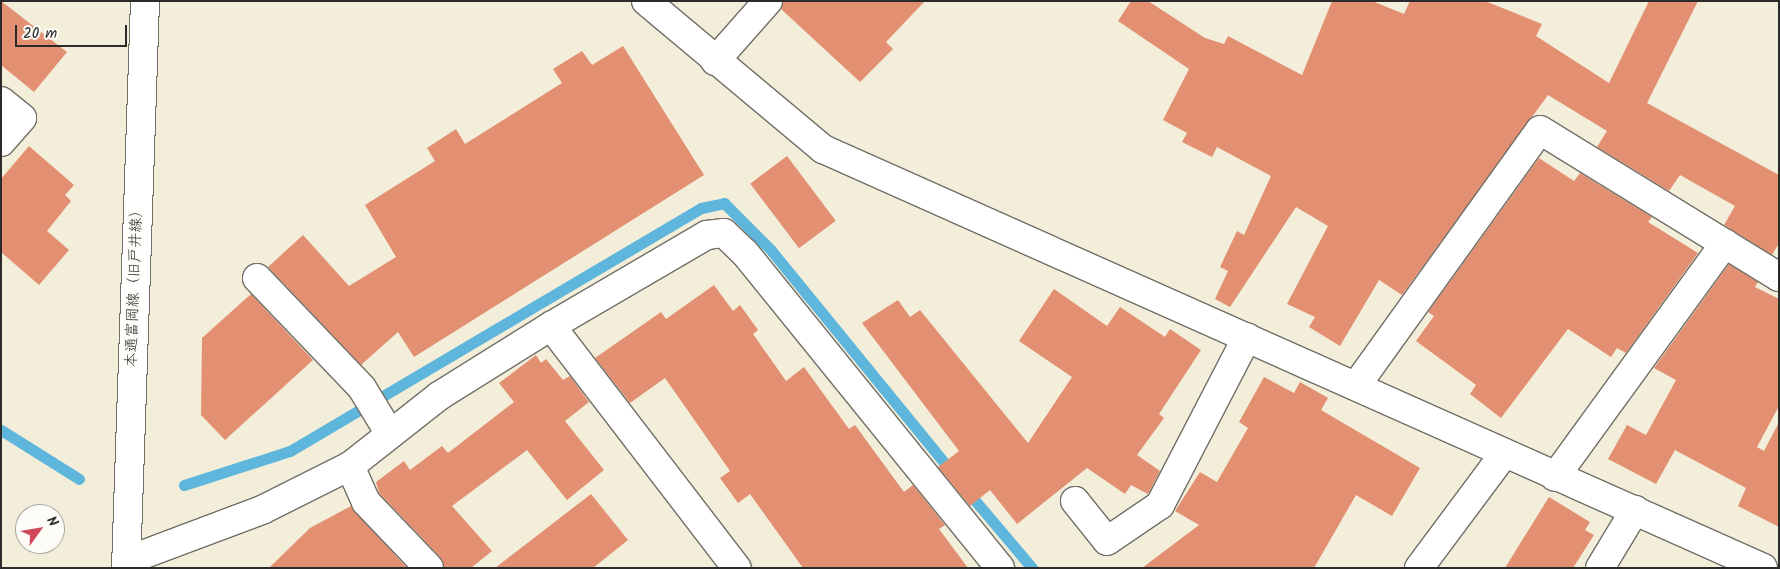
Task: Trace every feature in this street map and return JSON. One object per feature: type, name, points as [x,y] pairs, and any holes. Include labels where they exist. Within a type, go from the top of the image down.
[{"type":"street","name":"本通富岡線（旧戸井線）","points":[[126,564],[145,1]]},
{"type":"street","points":[[646,1],[715,61],[822,148],[1247,337],[1555,477],[1635,510],[1763,568]]},
{"type":"street","points":[[715,61],[768,1]]},
{"type":"street","points":[[1,102],[22,118],[1,142]]},
{"type":"street","points":[[1356,386],[1540,130],[1779,277]]},
{"type":"street","points":[[126,564],[264,509],[350,466],[387,429],[551,326],[707,235],[724,233],[745,253],[1000,568]]},
{"type":"street","points":[[1555,477],[1725,244]]},
{"type":"street","points":[[257,278],[362,388],[387,429]]},
{"type":"street","points":[[551,326],[737,568]]},
{"type":"street","points":[[1075,501],[1107,541],[1160,505],[1247,337]]},
{"type":"street","points":[[1419,568],[1504,454]]},
{"type":"street","points":[[350,466],[366,502],[429,568]]},
{"type":"street","points":[[1600,568],[1635,510]]},
{"type":"building","points":[[1,1],[67,52],[34,92],[1,65]]},
{"type":"building","points":[[783,1],[925,1],[886,42],[893,49],[860,82],[781,9]]},
{"type":"building","points":[[1131,1],[1148,1],[1205,38],[1224,44],[1228,36],[1302,75],[1332,1],[1372,1],[1404,14],[1410,1],[1485,1],[1542,24],[1536,36],[1609,83],[1649,1],[1698,1],[1647,103],[1779,175],[1779,243],[1772,255],[1724,225],[1735,206],[1680,175],[1669,191],[1597,147],[1607,131],[1548,95],[1402,295],[1379,280],[1340,346],[1309,327],[1315,317],[1287,304],[1328,226],[1296,207],[1230,307],[1215,299],[1228,271],[1220,267],[1237,231],[1244,235],[1271,176],[1217,147],[1212,157],[1182,142],[1187,133],[1163,120],[1189,69],[1118,21]]},
{"type":"building","points":[[623,46],[704,175],[414,357],[398,332],[361,365],[268,267],[303,235],[349,286],[396,257],[365,205],[435,161],[427,148],[456,129],[465,144],[562,83],[553,69],[582,51],[592,65]]},
{"type":"building","points":[[29,146],[74,185],[65,195],[71,201],[47,231],[69,250],[39,285],[1,252],[1,179]]},
{"type":"building","points":[[787,156],[836,221],[799,248],[750,184]]},
{"type":"building","points":[[1539,158],[1574,181],[1580,173],[1652,217],[1648,222],[1698,253],[1626,353],[1617,348],[1611,357],[1568,329],[1501,418],[1470,394],[1476,385],[1416,341],[1434,316],[1428,312]]},
{"type":"building","points":[[1729,264],[1758,282],[1755,287],[1779,299],[1779,406],[1757,447],[1764,451],[1779,422],[1779,527],[1738,506],[1746,488],[1675,450],[1656,484],[1608,459],[1627,425],[1646,435],[1676,380],[1654,368]]},
{"type":"building","points":[[714,285],[733,311],[740,305],[758,330],[753,334],[786,381],[804,367],[849,429],[855,425],[904,492],[913,485],[945,525],[939,529],[968,568],[803,568],[750,494],[738,503],[720,478],[730,471],[665,378],[630,403],[595,358],[661,312],[666,319]]},
{"type":"building","points":[[1054,289],[1107,326],[1120,307],[1165,337],[1170,329],[1201,350],[1159,414],[1164,418],[1137,455],[1160,471],[1148,494],[1131,485],[1125,494],[1087,468],[1017,524],[990,490],[970,506],[938,467],[959,451],[862,323],[898,300],[910,317],[920,310],[1028,443],[1072,377],[1019,341]]},
{"type":"building","points":[[251,294],[313,360],[225,440],[201,415],[202,338]]},
{"type":"building","points":[[536,355],[541,363],[546,359],[563,380],[570,376],[589,402],[565,421],[604,470],[567,500],[527,450],[452,506],[492,551],[471,568],[444,568],[440,557],[379,493],[376,482],[404,461],[410,470],[442,446],[448,453],[514,402],[499,383]]},
{"type":"building","points":[[1264,377],[1294,393],[1300,382],[1328,398],[1321,410],[1420,468],[1392,516],[1356,495],[1314,568],[1142,568],[1199,525],[1175,511],[1200,472],[1217,482],[1248,428],[1239,422]]},
{"type":"building","points":[[591,494],[628,540],[593,568],[495,568]]},
{"type":"building","points":[[1549,497],[1590,522],[1585,530],[1594,535],[1573,568],[1505,568]]},
{"type":"building","points":[[351,506],[407,568],[269,568],[310,528]]},
{"type":"waterway","points":[[184,485],[290,451],[701,208],[724,203],[770,249],[954,475]]},
{"type":"waterway","points":[[1,430],[79,479]]},
{"type":"waterway","points":[[967,491],[1032,568]]}]
